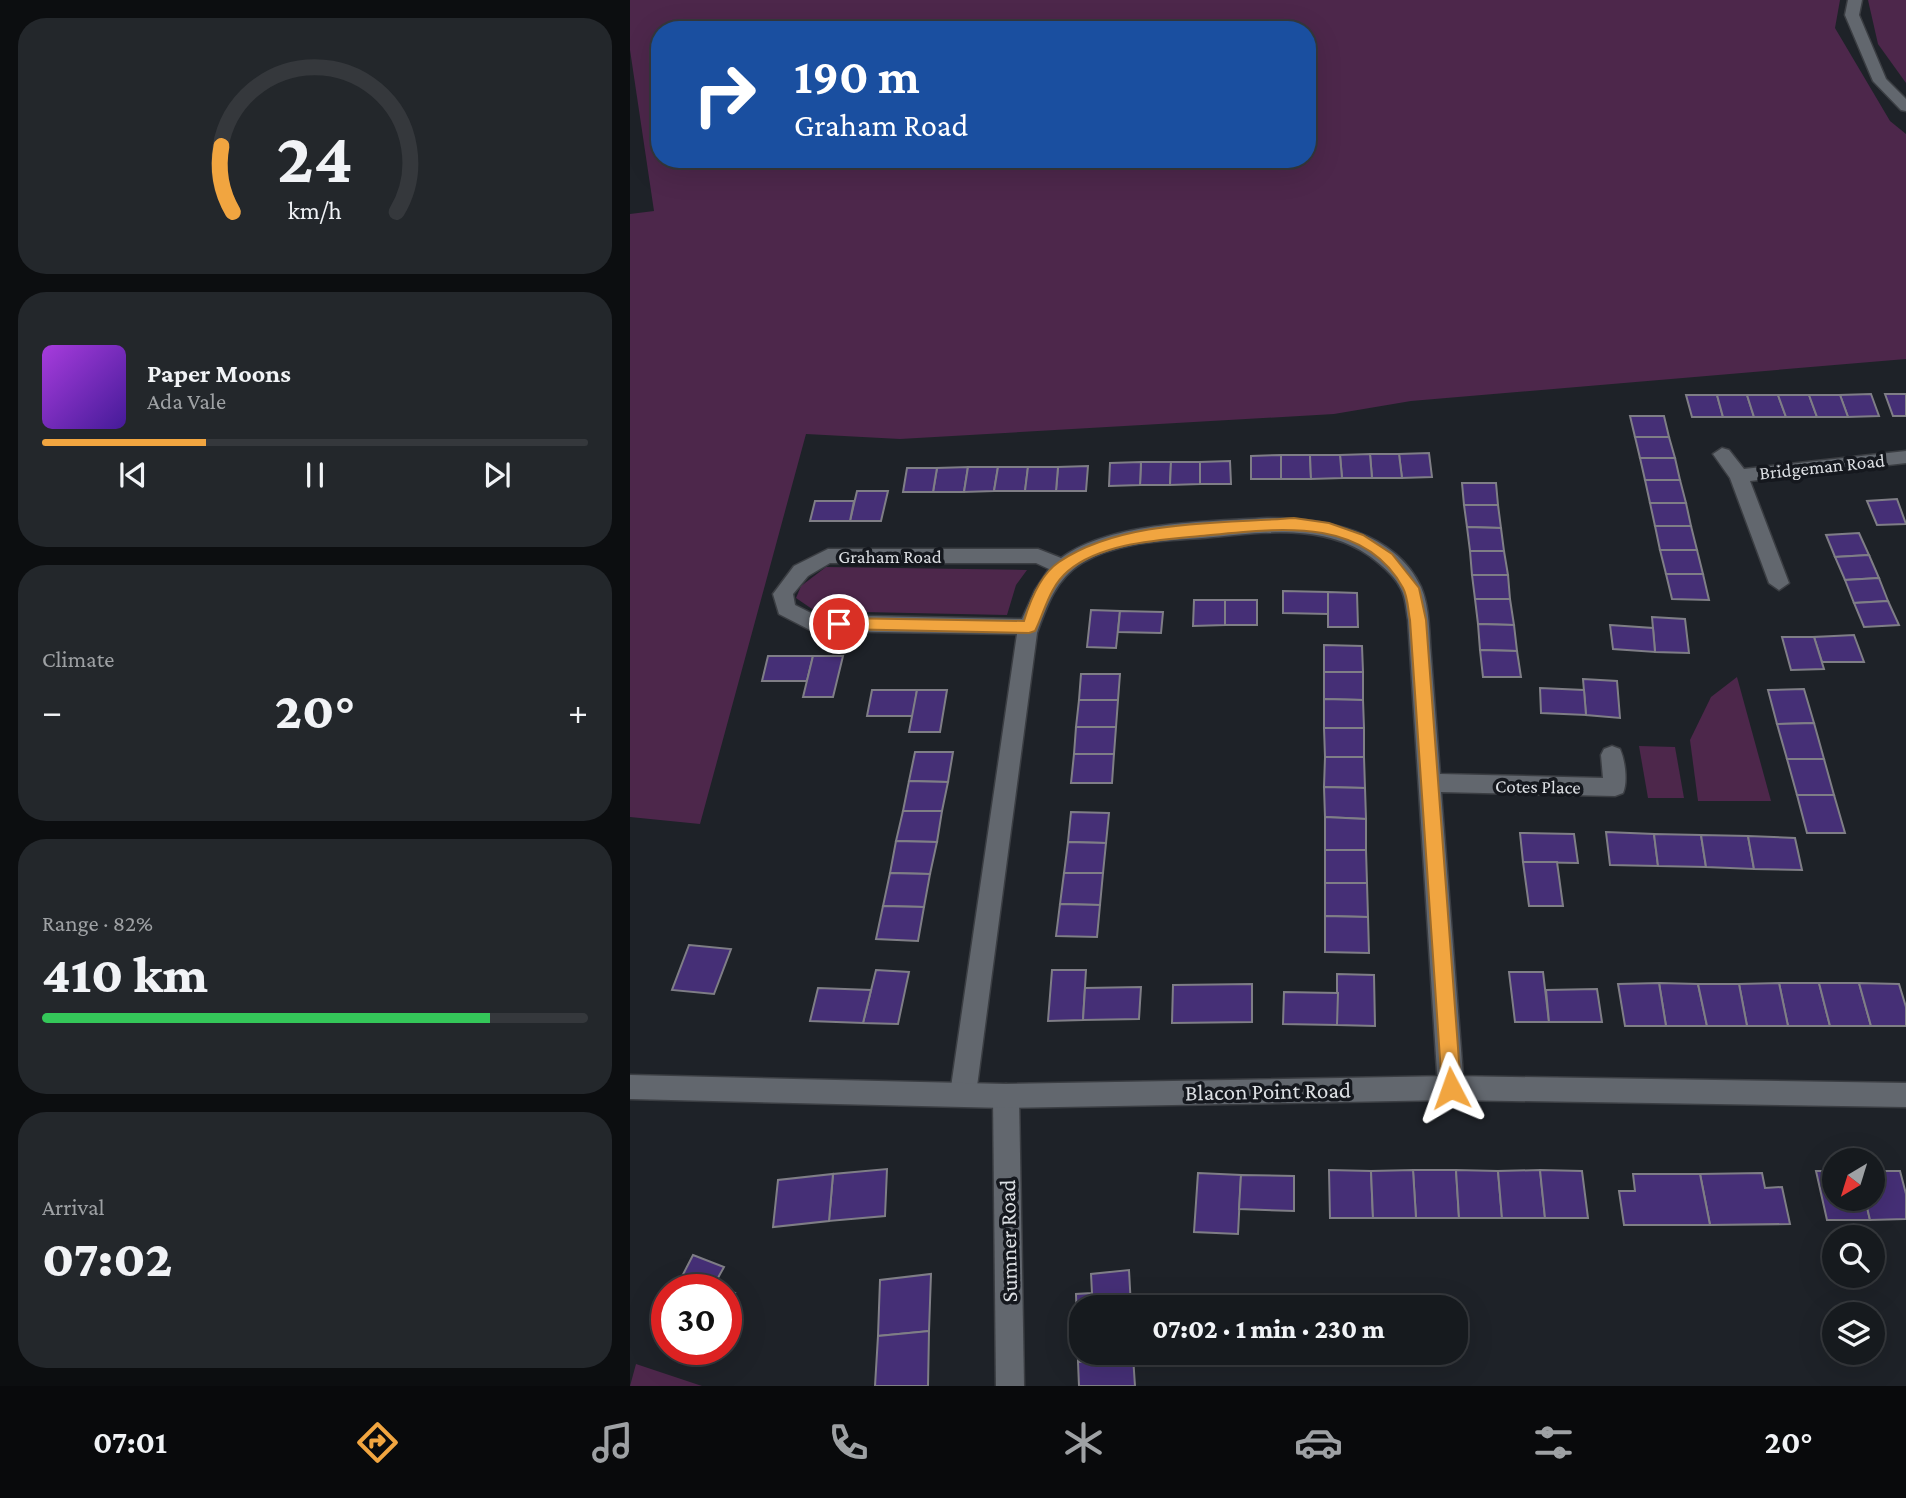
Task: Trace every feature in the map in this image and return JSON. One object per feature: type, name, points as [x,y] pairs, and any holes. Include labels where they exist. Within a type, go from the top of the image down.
[{"type":"street","points":[[1855,0],[1852,15],[1880,81],[1906,107]]},
{"type":"street","name":"Bridgeman Road","points":[[1722,454],[1739,476],[1779,583]]},
{"type":"street","name":"Bridgeman Road","points":[[1739,476],[1906,457]]},
{"type":"street","points":[[963,1094],[1029,627],[1039,597],[1062,567],[1101,548],[1138,536],[1294,523],[1329,528],[1358,539],[1387,558],[1411,588],[1418,620],[1451,1088]]},
{"type":"street","name":"Graham Road","points":[[1029,627],[812,623],[786,609],[783,594],[791,580],[807,565],[828,556],[1038,556],[1062,567]]},
{"type":"street","name":"Cotes Place","points":[[1428,783],[1615,788],[1612,755]]},
{"type":"street","name":"Blacon Point Road","points":[[630,1087],[1006,1096],[1451,1088],[1906,1095]]},
{"type":"street","name":"Sumner Road","points":[[1006,1096],[1010,1386]]},
{"type":"shaded area","points":[[630,0],[1840,0],[1835,28],[1890,121],[1906,134],[1906,359],[1411,401],[1334,414],[900,439],[806,434],[700,824],[630,817],[630,214],[654,211],[630,50]]},
{"type":"shaded area","points":[[1868,0],[1906,0],[1906,83],[1878,44]]},
{"type":"shaded area","points":[[826,567],[1027,570],[1016,585],[1007,615],[815,611],[796,598],[801,586]]},
{"type":"shaded area","points":[[1737,677],[1771,801],[1698,801],[1690,740],[1711,697]]},
{"type":"shaded area","points":[[1639,746],[1675,747],[1684,798],[1648,798]]},
{"type":"shaded area","points":[[636,1364],[702,1386],[630,1386]]},
{"type":"building","points":[[1871,394],[1879,416],[1848,417],[1840,395]]},
{"type":"building","points":[[1885,394],[1906,394],[1906,416],[1893,416]]},
{"type":"building","points":[[1686,395],[1717,395],[1723,417],[1692,417]]},
{"type":"building","points":[[1717,395],[1747,395],[1754,417],[1723,417]]},
{"type":"building","points":[[1747,395],[1778,395],[1786,417],[1754,417]]},
{"type":"building","points":[[1778,395],[1809,395],[1817,417],[1786,417]]},
{"type":"building","points":[[1809,395],[1840,395],[1848,417],[1817,417]]},
{"type":"building","points":[[1630,416],[1664,416],[1669,437],[1635,437]]},
{"type":"building","points":[[1635,437],[1669,437],[1675,458],[1640,458]]},
{"type":"building","points":[[1429,453],[1432,477],[1402,478],[1399,454]]},
{"type":"building","points":[[1370,454],[1399,454],[1402,478],[1372,478]]},
{"type":"building","points":[[1370,454],[1372,478],[1342,478],[1340,455]]},
{"type":"building","points":[[1281,455],[1281,479],[1251,479],[1251,456]]},
{"type":"building","points":[[1281,455],[1310,455],[1311,479],[1281,479]]},
{"type":"building","points":[[1310,455],[1340,455],[1342,478],[1311,479]]},
{"type":"building","points":[[1640,458],[1675,458],[1680,480],[1645,480]]},
{"type":"building","points":[[1230,461],[1231,484],[1200,484],[1200,462]]},
{"type":"building","points":[[1141,462],[1171,462],[1170,485],[1140,485]]},
{"type":"building","points":[[1141,462],[1140,485],[1109,486],[1110,463]]},
{"type":"building","points":[[1171,462],[1200,462],[1200,484],[1170,485]]},
{"type":"building","points":[[1088,466],[1086,491],[1056,491],[1058,467]]},
{"type":"building","points":[[968,467],[964,492],[933,492],[937,468]]},
{"type":"building","points":[[968,467],[998,467],[994,491],[964,492]]},
{"type":"building","points":[[998,467],[1028,467],[1025,491],[994,491]]},
{"type":"building","points":[[1028,467],[1058,467],[1056,491],[1025,491]]},
{"type":"building","points":[[907,468],[937,468],[933,492],[903,492]]},
{"type":"building","points":[[1645,480],[1680,480],[1686,503],[1650,503]]},
{"type":"building","points":[[1462,483],[1496,483],[1498,505],[1464,505]]},
{"type":"building","points":[[857,491],[888,491],[881,521],[850,521]]},
{"type":"building","points":[[1897,499],[1906,524],[1877,525],[1867,501]]},
{"type":"building","points":[[815,501],[854,501],[850,521],[810,521]]},
{"type":"building","points":[[1650,503],[1686,503],[1691,526],[1655,526]]},
{"type":"building","points":[[1464,505],[1498,505],[1501,528],[1467,527]]},
{"type":"building","points":[[1655,526],[1691,526],[1697,550],[1660,550]]},
{"type":"building","points":[[1467,527],[1501,528],[1504,551],[1470,551]]},
{"type":"building","points":[[1859,533],[1869,555],[1835,557],[1826,535]]},
{"type":"building","points":[[1660,550],[1697,550],[1703,574],[1666,574]]},
{"type":"building","points":[[1470,551],[1504,551],[1508,575],[1472,575]]},
{"type":"building","points":[[1869,555],[1879,578],[1845,580],[1835,557]]},
{"type":"building","points":[[1666,574],[1703,574],[1709,600],[1672,599]]},
{"type":"building","points":[[1472,575],[1508,575],[1510,599],[1475,599]]},
{"type":"building","points":[[1879,578],[1888,601],[1854,603],[1845,580]]},
{"type":"building","points":[[1283,591],[1328,592],[1328,614],[1283,613]]},
{"type":"building","points":[[1328,592],[1357,593],[1358,627],[1328,627]]},
{"type":"building","points":[[1475,599],[1510,599],[1514,625],[1478,624]]},
{"type":"building","points":[[1194,600],[1225,600],[1225,625],[1193,626]]},
{"type":"building","points":[[1225,600],[1257,600],[1257,625],[1225,625]]},
{"type":"building","points":[[1888,601],[1899,625],[1864,627],[1854,603]]},
{"type":"building","points":[[1091,610],[1120,611],[1116,648],[1087,647]]},
{"type":"building","points":[[1120,611],[1163,612],[1161,633],[1118,632]]},
{"type":"building","points":[[1652,617],[1685,619],[1689,653],[1655,652]]},
{"type":"building","points":[[1478,624],[1514,625],[1517,651],[1480,650]]},
{"type":"building","points":[[1610,625],[1653,628],[1655,652],[1613,649]]},
{"type":"building","points":[[1854,635],[1864,662],[1822,662],[1814,637]]},
{"type":"building","points":[[1782,637],[1814,637],[1824,669],[1791,670]]},
{"type":"building","points":[[1324,645],[1362,646],[1363,672],[1324,672]]},
{"type":"building","points":[[1480,650],[1517,651],[1521,677],[1483,677]]},
{"type":"building","points":[[768,656],[813,656],[807,681],[762,681]]},
{"type":"building","points":[[813,656],[843,656],[833,697],[803,697]]},
{"type":"building","points":[[1324,672],[1363,672],[1363,700],[1324,699]]},
{"type":"building","points":[[1081,674],[1120,674],[1118,700],[1079,700]]},
{"type":"building","points":[[1583,679],[1617,681],[1620,718],[1586,715]]},
{"type":"building","points":[[1540,688],[1584,690],[1586,715],[1541,713]]},
{"type":"building","points":[[1804,689],[1814,723],[1777,724],[1768,690]]},
{"type":"building","points":[[872,690],[917,690],[913,716],[867,716]]},
{"type":"building","points":[[917,690],[947,690],[940,732],[909,732]]},
{"type":"building","points":[[1324,699],[1363,700],[1364,728],[1324,728]]},
{"type":"building","points":[[1079,700],[1118,700],[1116,727],[1076,727]]},
{"type":"building","points":[[1814,723],[1824,759],[1787,759],[1777,724]]},
{"type":"building","points":[[1076,727],[1116,727],[1114,754],[1074,754]]},
{"type":"building","points":[[1324,728],[1364,728],[1364,757],[1325,757]]},
{"type":"building","points":[[915,752],[953,752],[948,782],[909,781]]},
{"type":"building","points":[[1074,754],[1114,754],[1112,783],[1071,783]]},
{"type":"building","points":[[1325,757],[1364,757],[1365,788],[1324,787]]},
{"type":"building","points":[[1787,759],[1824,759],[1834,795],[1797,795]]},
{"type":"building","points":[[909,781],[948,782],[942,811],[903,811]]},
{"type":"building","points":[[1324,787],[1365,788],[1366,819],[1325,817]]},
{"type":"building","points":[[1797,795],[1834,795],[1845,833],[1807,833]]},
{"type":"building","points":[[903,811],[942,811],[937,842],[896,841]]},
{"type":"building","points":[[1071,812],[1109,813],[1106,843],[1068,842]]},
{"type":"building","points":[[1325,817],[1366,819],[1366,850],[1325,850]]},
{"type":"building","points":[[1606,832],[1654,834],[1658,866],[1610,865]]},
{"type":"building","points":[[1520,833],[1574,834],[1578,863],[1523,862]]},
{"type":"building","points":[[1654,834],[1701,835],[1706,867],[1658,866]]},
{"type":"building","points":[[1701,835],[1748,836],[1754,869],[1706,867]]},
{"type":"building","points":[[1748,836],[1795,838],[1802,870],[1754,869]]},
{"type":"building","points":[[896,841],[937,842],[930,874],[890,873]]},
{"type":"building","points":[[1068,842],[1106,843],[1103,873],[1064,873]]},
{"type":"building","points":[[1325,850],[1366,850],[1367,883],[1325,883]]},
{"type":"building","points":[[1523,862],[1557,862],[1563,906],[1529,906]]},
{"type":"building","points":[[890,873],[930,874],[924,907],[883,906]]},
{"type":"building","points":[[1064,873],[1103,873],[1100,905],[1060,904]]},
{"type":"building","points":[[1325,883],[1367,883],[1368,917],[1325,916]]},
{"type":"building","points":[[1060,904],[1100,905],[1097,937],[1056,936]]},
{"type":"building","points":[[883,906],[924,907],[918,941],[876,939]]},
{"type":"building","points":[[1325,916],[1368,917],[1369,953],[1325,952]]},
{"type":"building","points":[[689,945],[731,949],[714,994],[672,990]]},
{"type":"building","points":[[876,970],[909,972],[898,1024],[863,1023]]},
{"type":"building","points":[[1052,970],[1086,970],[1083,1020],[1048,1021]]},
{"type":"building","points":[[1509,972],[1543,972],[1549,1022],[1515,1022]]},
{"type":"building","points":[[1337,974],[1374,975],[1375,1026],[1337,1025]]},
{"type":"building","points":[[1659,983],[1698,984],[1707,1026],[1666,1026]]},
{"type":"building","points":[[1659,983],[1666,1026],[1625,1026],[1618,984]]},
{"type":"building","points":[[1779,983],[1819,983],[1830,1026],[1788,1026]]},
{"type":"building","points":[[1779,983],[1788,1026],[1747,1026],[1739,984]]},
{"type":"building","points":[[1819,983],[1859,983],[1871,1026],[1830,1026]]},
{"type":"building","points":[[1859,983],[1899,984],[1906,1007],[1906,1026],[1871,1026]]},
{"type":"building","points":[[1252,984],[1252,1022],[1172,1023],[1173,985]]},
{"type":"building","points":[[1698,984],[1739,984],[1747,1026],[1707,1026]]},
{"type":"building","points":[[1141,987],[1139,1019],[1083,1020],[1085,988]]},
{"type":"building","points":[[818,988],[871,990],[863,1023],[810,1021]]},
{"type":"building","points":[[1597,989],[1602,1022],[1549,1022],[1546,990]]},
{"type":"building","points":[[1284,992],[1338,993],[1337,1025],[1283,1024]]},
{"type":"building","points":[[887,1169],[885,1216],[829,1221],[833,1174]]},
{"type":"building","points":[[1329,1170],[1371,1171],[1373,1218],[1330,1218]]},
{"type":"building","points":[[1413,1170],[1456,1170],[1459,1218],[1416,1218]]},
{"type":"building","points":[[1413,1170],[1416,1218],[1373,1218],[1371,1171]]},
{"type":"building","points":[[1456,1170],[1498,1171],[1502,1218],[1459,1218]]},
{"type":"building","points":[[1540,1170],[1545,1218],[1502,1218],[1498,1171]]},
{"type":"building","points":[[1540,1170],[1582,1171],[1588,1218],[1545,1218]]},
{"type":"building","points":[[1816,1171],[1822,1171],[1822,1198]]},
{"type":"building","points":[[1885,1171],[1900,1171],[1906,1194],[1906,1219],[1870,1220],[1868,1211],[1885,1211]]},
{"type":"building","points":[[1198,1173],[1241,1175],[1238,1234],[1194,1232]]},
{"type":"building","points":[[1762,1173],[1765,1188],[1782,1187],[1790,1224],[1710,1225],[1700,1174]]},
{"type":"building","points":[[833,1174],[829,1221],[773,1227],[778,1180]]},
{"type":"building","points":[[1633,1174],[1700,1174],[1710,1225],[1624,1225],[1619,1191],[1635,1191]]},
{"type":"building","points":[[1241,1175],[1294,1176],[1294,1211],[1239,1209]]},
{"type":"building","points":[[1825,1211],[1868,1211],[1870,1220],[1827,1220]]},
{"type":"building","points":[[693,1255],[724,1267],[720,1274],[683,1274]]},
{"type":"building","points":[[1129,1270],[1130,1295],[1076,1295],[1092,1293],[1091,1274]]},
{"type":"building","points":[[931,1274],[929,1331],[878,1336],[880,1280]]},
{"type":"building","points":[[929,1331],[928,1386],[875,1386],[878,1336]]},
{"type":"building","points":[[1078,1365],[1134,1365],[1135,1386],[1079,1386]]},
{"type":"route","points":[[839,624],[1029,627],[1039,597],[1062,567],[1101,548],[1138,536],[1294,523],[1329,528],[1358,539],[1387,558],[1411,588],[1418,620],[1451,1088]]}]
